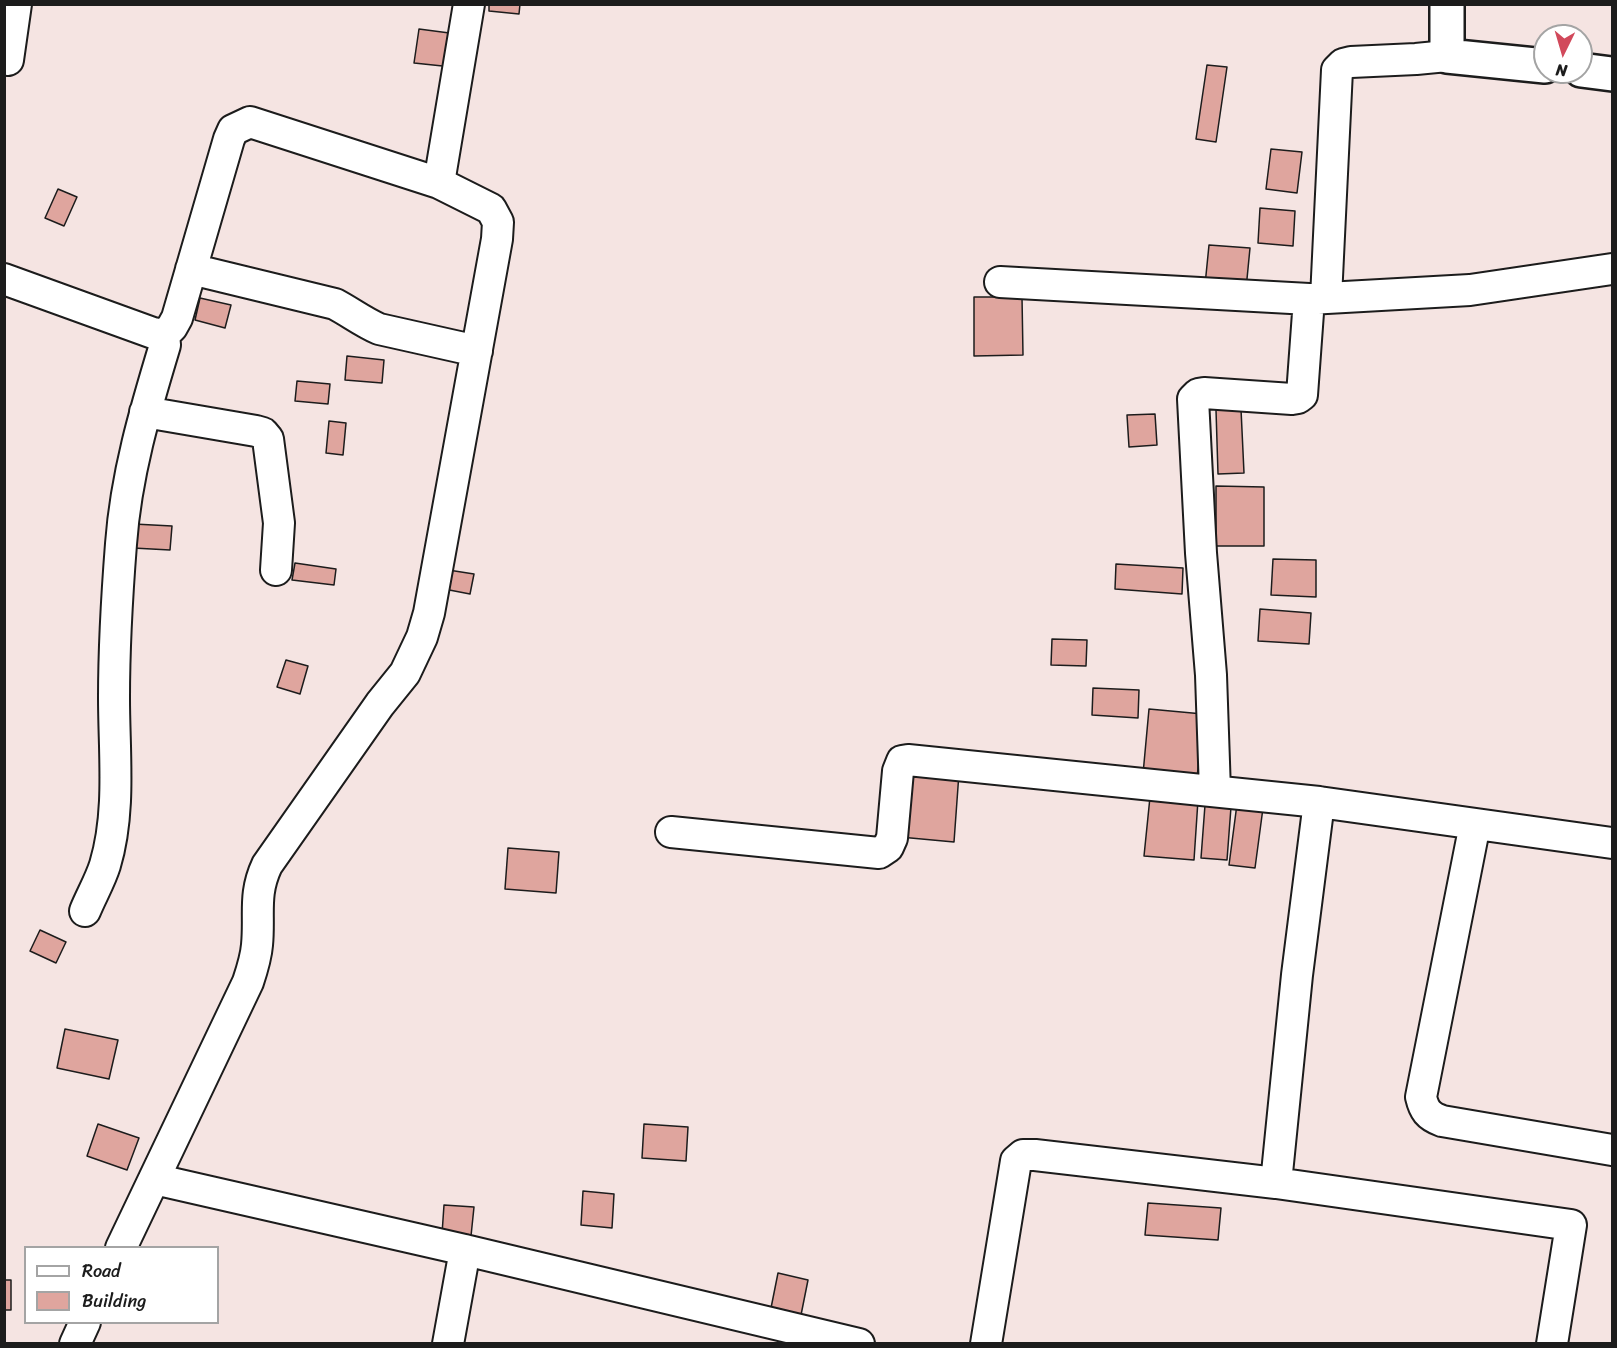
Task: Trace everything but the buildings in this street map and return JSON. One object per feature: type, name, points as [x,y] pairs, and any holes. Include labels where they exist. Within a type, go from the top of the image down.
[{"type":"street","points":[[8,60],[16,4]]},
{"type":"street","points":[[439,183],[469,4]]},
{"type":"street","points":[[1447,4],[1448,56]]},
{"type":"street","points":[[1215,791],[1211,675],[1201,553],[1193,399],[1198,394],[1204,393],[1292,399],[1302,395],[1317,298],[1337,70],[1343,64],[1351,62],[1448,56],[1533,65]]},
{"type":"street","points":[[1593,72],[1612,74]]},
{"type":"street","points":[[122,1246],[248,982],[257,944],[260,881],[267,865],[380,704],[405,673],[422,637],[429,613],[498,239],[498,222],[491,209],[439,183],[250,122],[241,125],[233,130],[229,139],[177,318],[164,335]]},
{"type":"street","points":[[1000,282],[1317,298],[1470,290],[1612,268]]},
{"type":"street","points":[[191,269],[334,304],[378,329],[477,351]]},
{"type":"street","points":[[4,279],[164,335]]},
{"type":"street","points":[[85,911],[105,866],[112,827],[115,780],[114,696],[121,543],[128,481],[165,345],[164,335]]},
{"type":"street","points":[[145,412],[256,431],[263,433],[268,439],[279,524],[276,570]]},
{"type":"street","points":[[671,832],[879,853],[888,847],[892,838],[898,771],[902,761],[908,760],[1319,802],[1612,843]]},
{"type":"street","points":[[1276,1183],[1297,975],[1319,802]]},
{"type":"street","points":[[1475,824],[1421,1097],[1424,1109],[1432,1117],[1442,1121],[1612,1150]]},
{"type":"street","points":[[986,1344],[1014,1170],[1016,1161],[1023,1155],[1276,1183],[1571,1225],[1552,1344]]},
{"type":"street","points":[[154,1179],[859,1344]]},
{"type":"street","points":[[448,1344],[465,1250]]},
{"type":"street","points":[[75,1344],[85,1324]]}]
